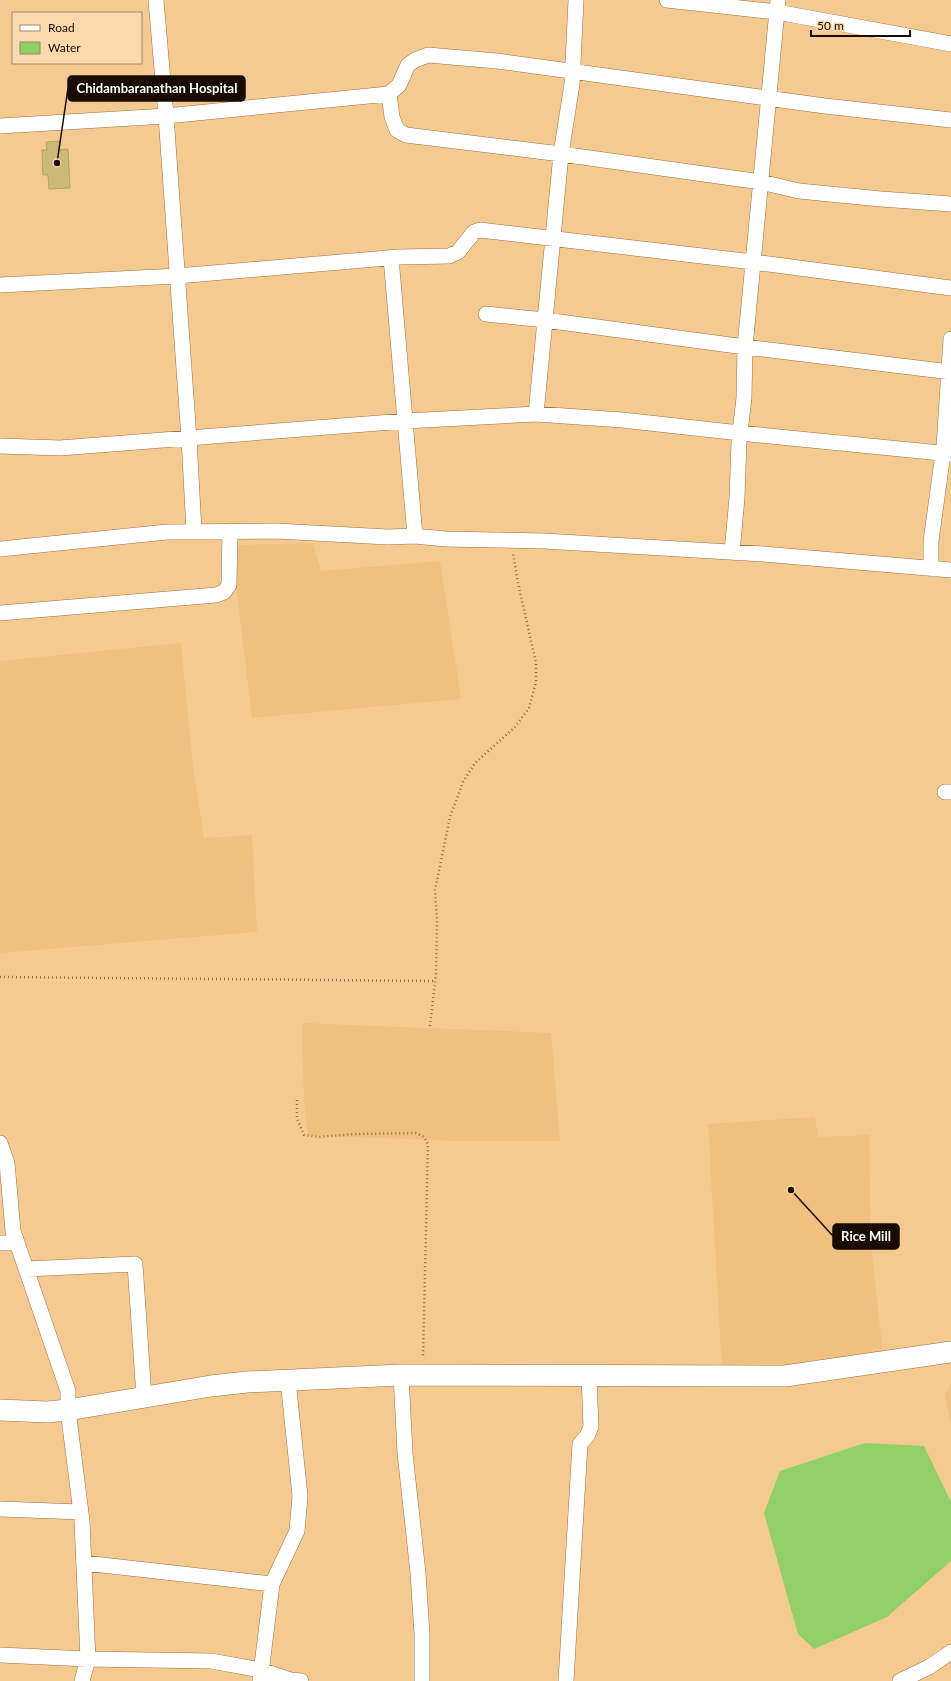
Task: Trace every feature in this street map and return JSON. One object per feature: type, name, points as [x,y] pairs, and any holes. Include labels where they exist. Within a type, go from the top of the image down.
[{"type":"main road","points":[[0,1410],[48,1412],[212,1386],[288,1380],[401,1375],[785,1376],[951,1352]]},
{"type":"street","points":[[156,0],[166,116],[189,439],[194,531]]},
{"type":"street","points":[[536,414],[561,154],[573,72],[576,0]]},
{"type":"street","points":[[667,0],[777,6],[951,44]]},
{"type":"street","points":[[732,552],[737,498],[740,433],[744,398],[745,347],[777,6]]},
{"type":"street","points":[[0,126],[166,116],[390,94],[399,85],[408,65],[415,60],[428,55],[496,61],[769,97],[825,106],[951,120]]},
{"type":"street","points":[[390,94],[392,117],[397,130],[406,135],[561,154],[761,182],[799,191],[951,204]]},
{"type":"street","points":[[0,285],[177,276],[391,258],[452,256],[458,252],[474,232],[480,230],[753,262],[951,288]]},
{"type":"street","points":[[391,258],[415,536]]},
{"type":"street","points":[[486,314],[545,320],[745,347],[949,371]]},
{"type":"street","points":[[931,569],[931,541],[947,453],[951,339]]},
{"type":"street","points":[[0,446],[60,448],[405,421],[536,414],[622,420],[947,453]]},
{"type":"street","points":[[0,612],[216,595],[224,592],[229,586],[230,531]]},
{"type":"street","points":[[0,549],[167,532],[276,531],[388,537],[415,536],[445,539],[511,540],[732,552],[951,570]]},
{"type":"street","points":[[1,1148],[7,1163],[13,1231],[68,1391],[68,1410],[81,1512],[84,1563],[88,1659],[82,1681]]},
{"type":"street","points":[[0,1243],[17,1243]]},
{"type":"street","points":[[26,1269],[135,1264],[144,1397]]},
{"type":"street","points":[[401,1375],[405,1453],[418,1573],[422,1634],[422,1681]]},
{"type":"street","points":[[566,1681],[580,1444],[587,1436],[591,1427],[589,1376]]},
{"type":"street","points":[[260,1675],[272,1584],[297,1531],[300,1496],[288,1380]]},
{"type":"street","points":[[0,1509],[81,1512]]},
{"type":"street","points":[[84,1563],[272,1584]]},
{"type":"street","points":[[900,1681],[929,1667],[951,1652]]},
{"type":"street","points":[[0,1655],[88,1659],[211,1661],[260,1675],[301,1681]]},
{"type":"path","points":[[430,1026],[435,981],[437,921],[435,890],[450,817],[463,782],[474,763],[516,727],[530,708],[536,682],[536,663],[518,583],[511,540]]},
{"type":"path","points":[[0,977],[435,981]]},
{"type":"path","points":[[297,1100],[297,1119],[304,1135],[319,1137],[355,1134],[416,1133],[424,1137],[428,1144],[423,1375]]},
{"type":"shaded area","points":[[313,543],[321,571],[440,561],[461,699],[252,718],[235,577],[236,545]]},
{"type":"shaded area","points":[[181,643],[193,766],[204,838],[252,835],[257,932],[0,953],[0,661]]},
{"type":"shaded area","points":[[302,1023],[551,1033],[560,1141],[453,1141],[308,1135],[304,1102]]},
{"type":"shaded area","points":[[815,1117],[818,1137],[869,1135],[871,1244],[883,1355],[786,1370],[722,1370],[708,1124]]},
{"type":"shaded area","points":[[951,1383],[951,1425],[945,1395]]},
{"type":"water","points":[[865,1443],[924,1446],[951,1502],[951,1561],[887,1617],[814,1649],[798,1634],[764,1513],[780,1471]]},
{"type":"building","points":[[59,141],[60,150],[68,149],[70,188],[49,189],[48,175],[43,175],[42,150],[47,150],[46,142]]},
{"type":"place","name":"Chidambaranathan Hospital","points":[[57,163]]},
{"type":"place","name":"Rice Mill","points":[[791,1190]]}]
